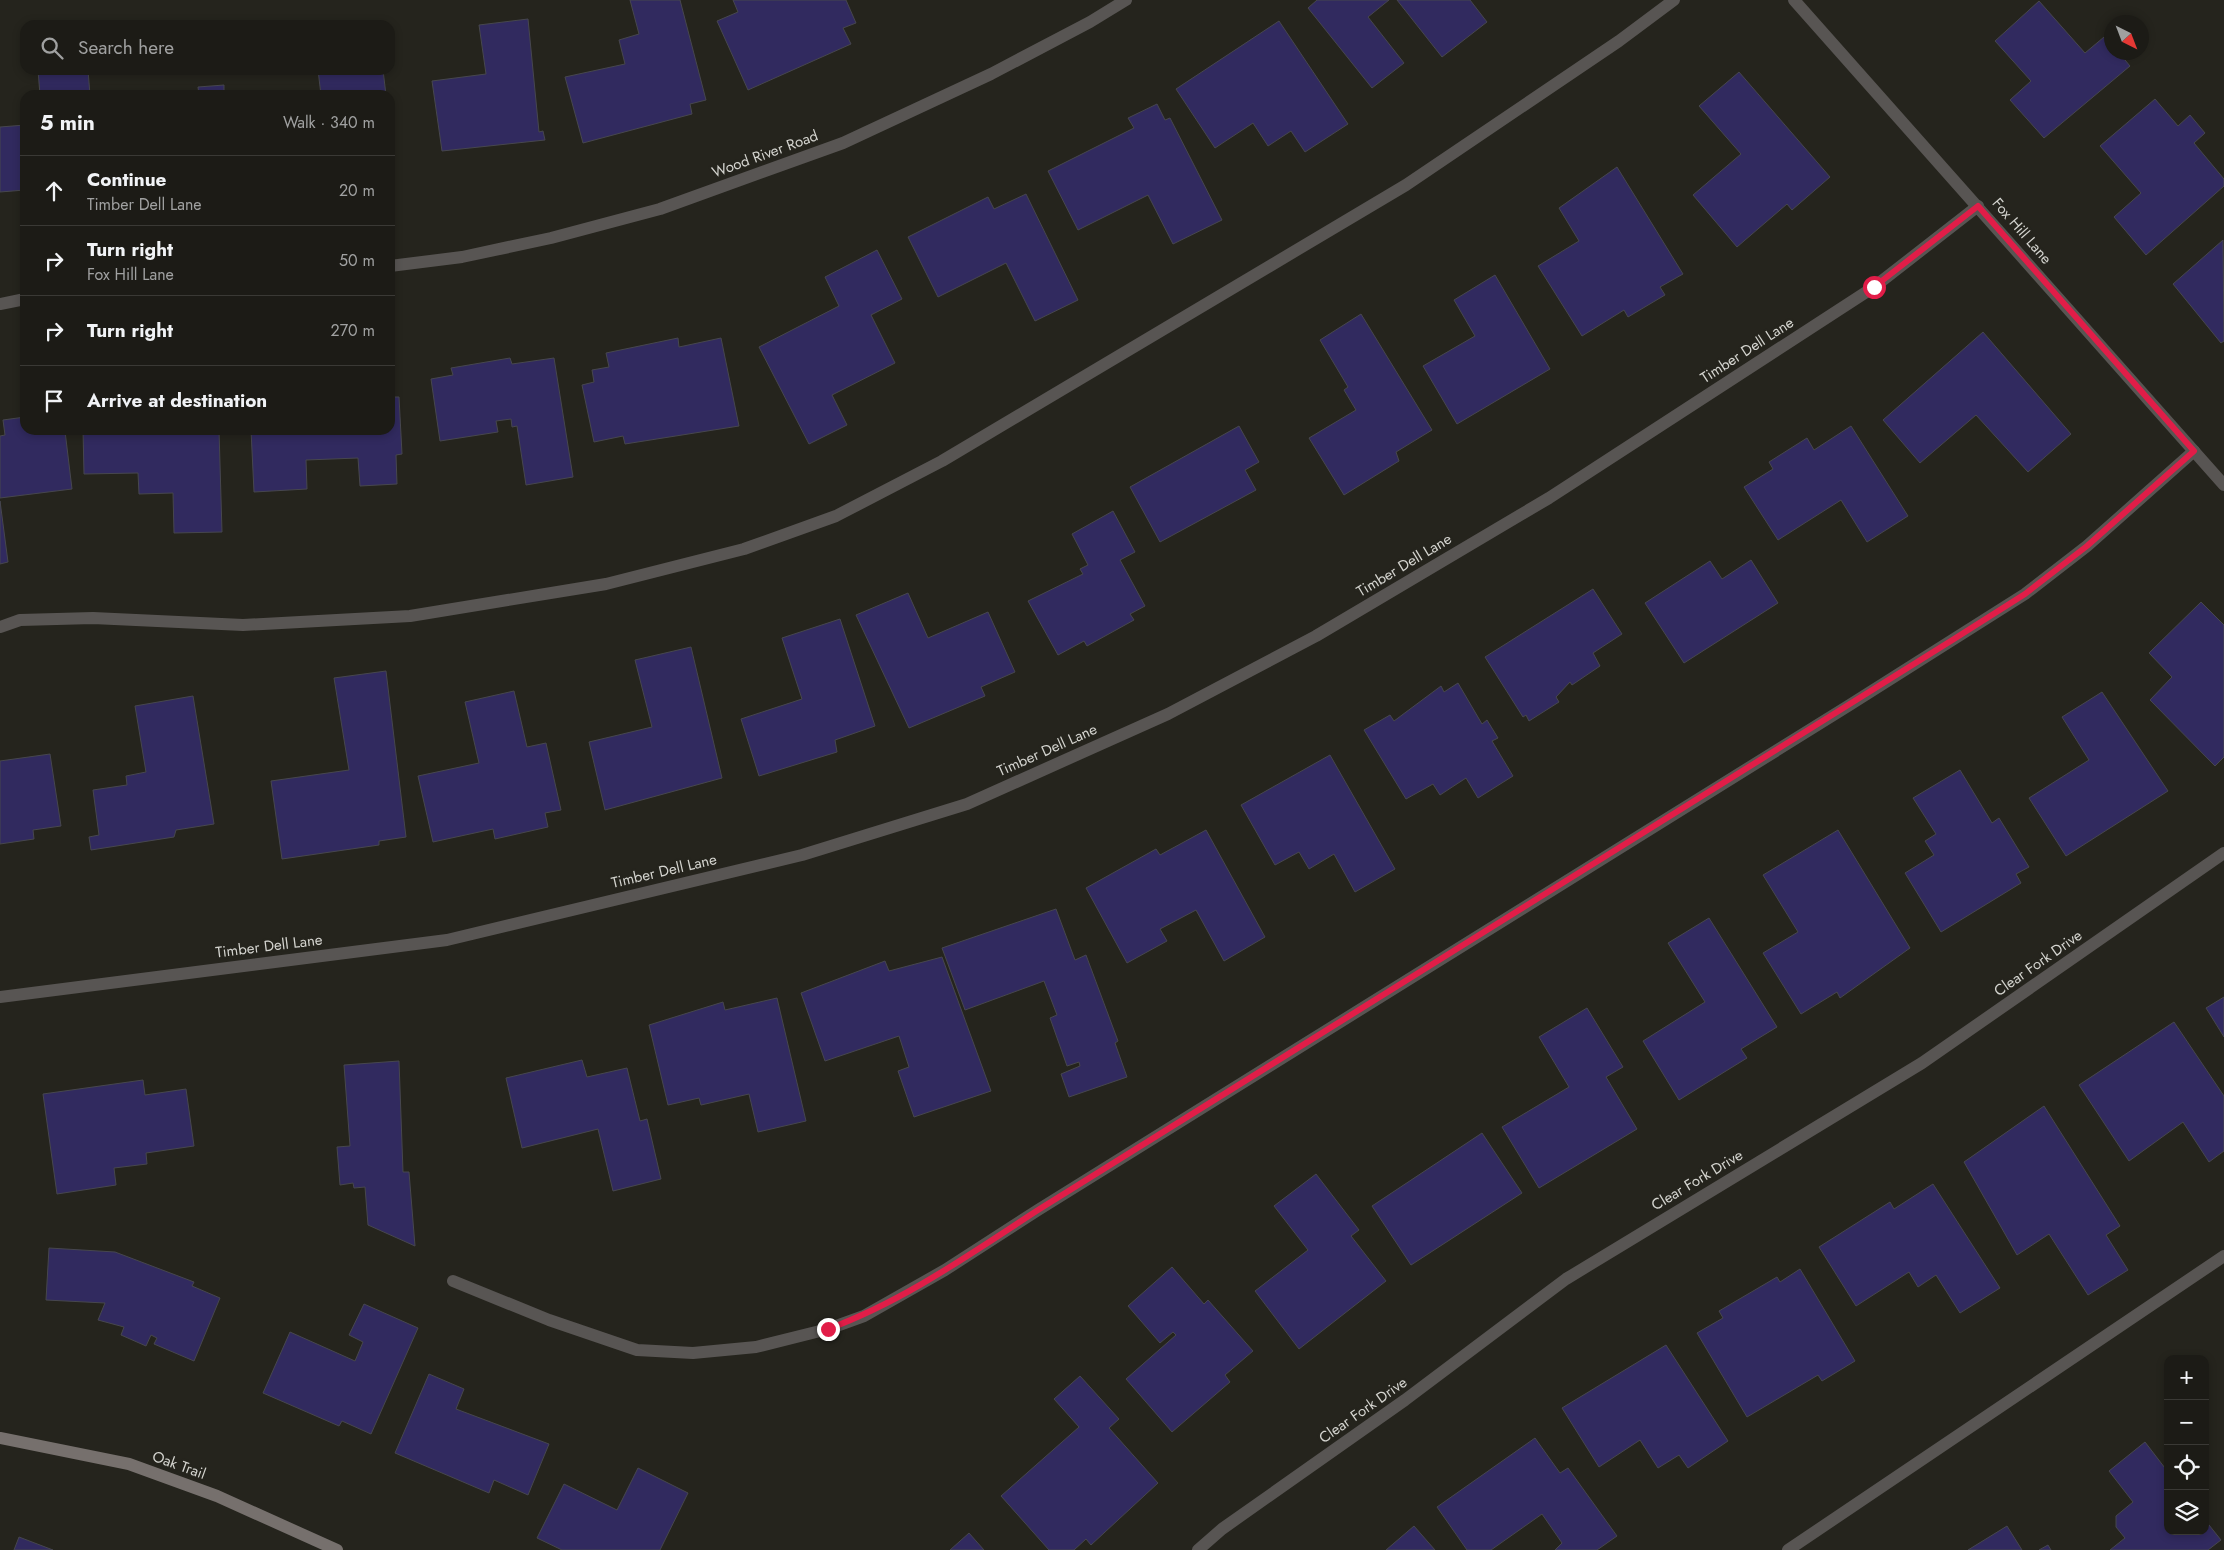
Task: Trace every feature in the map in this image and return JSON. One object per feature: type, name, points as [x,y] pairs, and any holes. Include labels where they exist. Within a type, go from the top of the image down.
[{"type":"street","name":"Wood River Road","points":[[395,265],[462,257],[551,238],[660,208],[824,150],[991,74],[1090,22],[1126,0]]},
{"type":"street","points":[[0,627],[20,620],[92,618],[243,625],[410,616],[606,584],[744,550],[836,516],[942,461],[1406,185],[1619,41],[1674,0]]},
{"type":"street","name":"Fox Hill Lane","points":[[1794,0],[2224,485]]},
{"type":"street","name":"Timber Dell Lane","points":[[0,997],[447,940],[802,854],[967,804],[1168,714],[1324,631],[1549,498],[1866,293],[1978,206]]},
{"type":"street","points":[[0,304],[20,300]]},
{"type":"street","points":[[453,1281],[549,1320],[637,1350],[693,1353],[756,1347],[828,1329],[864,1316],[945,1270],[1038,1210],[2025,594],[2087,546],[2194,451]]},
{"type":"street","name":"Clear Fork Drive","points":[[1198,1550],[1222,1529],[1405,1400],[1566,1279],[1922,1063],[2224,853]]},
{"type":"street","points":[[1788,1550],[2224,1256]]},
{"type":"street","name":"Oak Trail","points":[[0,1438],[129,1464],[217,1496],[337,1550]]},
{"type":"building","points":[[630,0],[680,0],[706,100],[690,104],[692,114],[583,143],[565,77],[625,64],[619,40],[639,34]]},
{"type":"building","points":[[733,0],[846,0],[856,23],[843,28],[851,44],[748,90],[717,21],[738,12]]},
{"type":"building","points":[[1317,0],[1389,0],[1368,17],[1404,63],[1372,88],[1308,8]]},
{"type":"building","points":[[1397,0],[1470,0],[1487,22],[1442,57]]},
{"type":"building","points":[[2039,1],[2085,53],[2104,37],[2104,60],[2125,60],[2130,66],[2044,138],[2010,100],[2031,81],[1995,41]]},
{"type":"building","points":[[528,19],[539,132],[543,131],[545,140],[442,151],[432,81],[486,74],[479,25]]},
{"type":"building","points":[[1279,21],[1348,124],[1305,152],[1291,131],[1268,146],[1253,123],[1215,148],[1176,89]]},
{"type":"building","points":[[1739,72],[1830,177],[1792,210],[1787,204],[1737,247],[1693,195],[1741,154],[1699,106]]},
{"type":"building","points":[[38,75],[88,75],[90,90],[40,90]]},
{"type":"building","points":[[319,75],[384,75],[385,90],[320,90]]},
{"type":"building","points":[[224,85],[224,90],[198,90],[198,87]]},
{"type":"building","points":[[2155,99],[2178,126],[2190,115],[2205,133],[2194,143],[2224,179],[2224,186],[2146,255],[2114,217],[2141,193],[2100,146]]},
{"type":"building","points":[[1157,104],[1165,120],[1170,118],[1222,220],[1173,244],[1148,195],[1078,230],[1048,171],[1134,128],[1128,118]]},
{"type":"building","points":[[20,125],[20,190],[0,192],[0,127]]},
{"type":"building","points":[[1617,167],[1683,274],[1660,287],[1665,295],[1628,317],[1624,310],[1582,336],[1538,266],[1579,241],[1559,208]]},
{"type":"building","points":[[1026,194],[1078,300],[1035,321],[1006,263],[938,297],[908,237],[988,197],[994,209]]},
{"type":"building","points":[[2223,240],[2224,341],[2221,343],[2173,284]]},
{"type":"building","points":[[877,250],[902,299],[871,315],[895,363],[832,395],[847,425],[809,444],[759,347],[839,306],[825,277]]},
{"type":"building","points":[[1495,275],[1550,369],[1457,424],[1423,366],[1475,336],[1454,300]]},
{"type":"building","points":[[1361,314],[1432,430],[1396,452],[1399,461],[1344,495],[1309,438],[1356,410],[1344,390],[1348,387],[1320,340]]},
{"type":"building","points":[[1983,332],[2071,434],[2028,472],[1976,415],[1920,463],[1883,420]]},
{"type":"building","points":[[678,338],[679,347],[721,338],[739,426],[625,444],[623,436],[594,442],[582,385],[594,382],[592,370],[609,367],[606,353]]},
{"type":"building","points":[[510,358],[512,364],[554,358],[573,477],[526,485],[517,426],[512,427],[511,419],[496,421],[498,432],[440,441],[431,379],[453,375],[451,368]]},
{"type":"building","points":[[395,397],[399,397],[402,454],[396,455],[397,484],[360,486],[358,458],[306,460],[307,489],[254,492],[251,435],[395,435]]},
{"type":"building","points":[[20,418],[20,435],[65,435],[72,489],[0,498],[0,436],[5,435],[3,420]]},
{"type":"building","points":[[1239,426],[1259,462],[1245,470],[1256,490],[1160,542],[1130,487]]},
{"type":"building","points":[[1851,426],[1908,516],[1867,542],[1841,500],[1778,540],[1744,487],[1773,469],[1769,462],[1807,438],[1814,450]]},
{"type":"building","points":[[83,435],[219,435],[222,532],[174,533],[173,493],[139,494],[138,473],[84,474]]},
{"type":"building","points":[[0,501],[8,562],[0,564]]},
{"type":"building","points":[[1113,511],[1135,552],[1120,560],[1145,606],[1130,614],[1134,620],[1087,646],[1084,641],[1058,655],[1028,601],[1083,574],[1080,569],[1088,565],[1072,534]]},
{"type":"building","points":[[1751,560],[1778,603],[1684,663],[1645,603],[1710,561],[1722,579]]},
{"type":"building","points":[[1593,589],[1622,634],[1593,653],[1600,666],[1572,685],[1570,682],[1556,697],[1559,702],[1529,721],[1526,715],[1523,717],[1485,657]]},
{"type":"building","points":[[908,593],[928,638],[988,612],[1015,672],[981,687],[985,696],[909,728],[856,615]]},
{"type":"building","points":[[2201,602],[2224,625],[2224,757],[2215,766],[2150,700],[2172,677],[2149,653]]},
{"type":"building","points":[[840,619],[875,726],[835,740],[837,752],[759,776],[741,719],[802,699],[782,638]]},
{"type":"building","points":[[691,647],[722,778],[605,810],[589,742],[652,727],[635,660]]},
{"type":"building","points":[[386,671],[406,837],[379,841],[379,845],[282,859],[271,781],[349,770],[334,678]]},
{"type":"building","points":[[1458,683],[1482,724],[1487,720],[1498,738],[1492,741],[1513,776],[1478,798],[1466,778],[1440,795],[1433,784],[1406,799],[1364,730],[1390,715],[1394,721],[1441,686],[1444,692]]},
{"type":"building","points":[[514,691],[527,747],[546,743],[561,810],[545,813],[548,827],[495,839],[493,829],[433,842],[418,776],[479,763],[465,702]]},
{"type":"building","points":[[2102,692],[2168,791],[2066,856],[2029,798],[2089,760],[2062,717]]},
{"type":"building","points":[[193,696],[214,824],[176,830],[174,837],[91,850],[89,837],[99,835],[93,790],[127,785],[126,776],[146,772],[135,706]]},
{"type":"building","points":[[50,754],[61,826],[33,830],[34,839],[0,844],[0,761]]},
{"type":"building","points":[[1330,755],[1395,869],[1355,892],[1334,854],[1309,869],[1299,852],[1275,865],[1241,805]]},
{"type":"building","points":[[1960,770],[1992,823],[1999,818],[2029,867],[2016,874],[2021,883],[1941,932],[1905,873],[1934,855],[1925,841],[1936,834],[1913,798]]},
{"type":"building","points":[[1206,830],[1265,937],[1224,961],[1196,910],[1160,929],[1167,941],[1127,963],[1086,888],[1156,849],[1160,855]]},
{"type":"building","points":[[1838,830],[1910,948],[1840,998],[1837,992],[1801,1014],[1763,953],[1798,932],[1763,875]]},
{"type":"building","points":[[1056,909],[1075,960],[1086,955],[1118,1041],[1115,1043],[1127,1077],[1069,1097],[1061,1074],[1080,1066],[1079,1062],[1067,1066],[1050,1018],[1057,1015],[1044,981],[965,1010],[942,948]]},
{"type":"building","points":[[1709,918],[1777,1027],[1741,1049],[1747,1058],[1679,1100],[1643,1041],[1705,1002],[1668,943]]},
{"type":"building","points":[[942,957],[991,1091],[914,1117],[898,1071],[909,1067],[899,1036],[825,1061],[801,993],[885,961],[889,971]]},
{"type":"building","points":[[2224,997],[2224,1037],[2206,1008]]},
{"type":"building","points":[[777,998],[806,1121],[758,1132],[749,1094],[701,1105],[699,1098],[668,1105],[649,1025],[723,1002],[725,1010]]},
{"type":"building","points":[[1587,1008],[1623,1067],[1606,1077],[1637,1129],[1539,1188],[1502,1127],[1569,1087],[1539,1037]]},
{"type":"building","points":[[2174,1022],[2224,1096],[2224,1151],[2209,1162],[2183,1122],[2129,1161],[2079,1085]]},
{"type":"building","points":[[582,1060],[587,1077],[627,1068],[640,1121],[647,1119],[661,1179],[613,1191],[598,1129],[522,1148],[506,1078]]},
{"type":"building","points":[[399,1061],[403,1172],[409,1172],[415,1246],[368,1225],[365,1187],[354,1188],[353,1183],[340,1185],[337,1147],[350,1146],[344,1065]]},
{"type":"building","points":[[143,1080],[145,1095],[186,1089],[194,1146],[146,1153],[147,1164],[114,1168],[116,1185],[57,1194],[43,1094]]},
{"type":"building","points":[[2044,1106],[2120,1226],[2106,1235],[2128,1270],[2088,1295],[2049,1234],[2017,1255],[1964,1162]]},
{"type":"building","points":[[1482,1133],[1522,1193],[1411,1265],[1372,1206]]},
{"type":"building","points":[[1316,1174],[1359,1230],[1351,1236],[1386,1281],[1299,1349],[1255,1291],[1308,1250],[1274,1206]]},
{"type":"building","points":[[1933,1184],[2000,1288],[1960,1313],[1936,1275],[1918,1287],[1909,1272],[1856,1306],[1819,1247],[1890,1202],[1894,1209]]},
{"type":"building","points":[[49,1248],[115,1252],[194,1282],[192,1286],[220,1298],[194,1361],[154,1344],[157,1338],[151,1335],[146,1346],[121,1335],[124,1327],[98,1320],[105,1303],[46,1300]]},
{"type":"building","points":[[1172,1267],[1204,1304],[1208,1300],[1253,1351],[1225,1375],[1230,1382],[1172,1432],[1126,1379],[1176,1335],[1173,1332],[1160,1343],[1128,1306]]},
{"type":"building","points":[[1800,1269],[1855,1361],[1822,1381],[1818,1375],[1747,1417],[1697,1333],[1723,1318],[1719,1311],[1777,1277],[1780,1282]]},
{"type":"building","points":[[364,1304],[418,1328],[371,1434],[342,1421],[339,1426],[263,1393],[290,1332],[355,1361],[363,1342],[349,1335]]},
{"type":"building","points":[[1666,1345],[1728,1441],[1688,1468],[1679,1455],[1658,1468],[1640,1440],[1599,1467],[1562,1408]]},
{"type":"building","points":[[429,1374],[464,1389],[456,1409],[549,1444],[528,1495],[494,1480],[489,1493],[395,1453]]},
{"type":"building","points":[[1080,1376],[1119,1419],[1109,1428],[1158,1483],[1091,1545],[1086,1539],[1074,1550],[1049,1550],[1001,1496],[1079,1427],[1054,1399]]},
{"type":"building","points":[[1535,1438],[1560,1473],[1568,1468],[1617,1536],[1597,1550],[1555,1550],[1562,1543],[1542,1514],[1491,1550],[1467,1550],[1437,1507]]},
{"type":"building","points":[[2145,1442],[2164,1467],[2164,1535],[2209,1535],[2209,1525],[2221,1540],[2208,1550],[2110,1550],[2125,1538],[2116,1527],[2116,1516],[2133,1502],[2109,1471]]},
{"type":"building","points":[[638,1468],[688,1493],[660,1550],[562,1550],[537,1538],[564,1484],[617,1510]]},
{"type":"building","points":[[1414,1526],[1435,1550],[1386,1550]]},
{"type":"building","points":[[2007,1526],[2022,1550],[1968,1550]]},
{"type":"building","points":[[969,1533],[984,1550],[950,1550]]},
{"type":"building","points":[[19,1537],[53,1550],[14,1550]]},
{"type":"building","points":[[2048,1545],[2051,1550],[2039,1550]]},
{"type":"route","points":[[828,1329],[864,1316],[945,1270],[1038,1210],[2025,594],[2087,546],[2194,451],[1978,206],[1874,287]]}]
